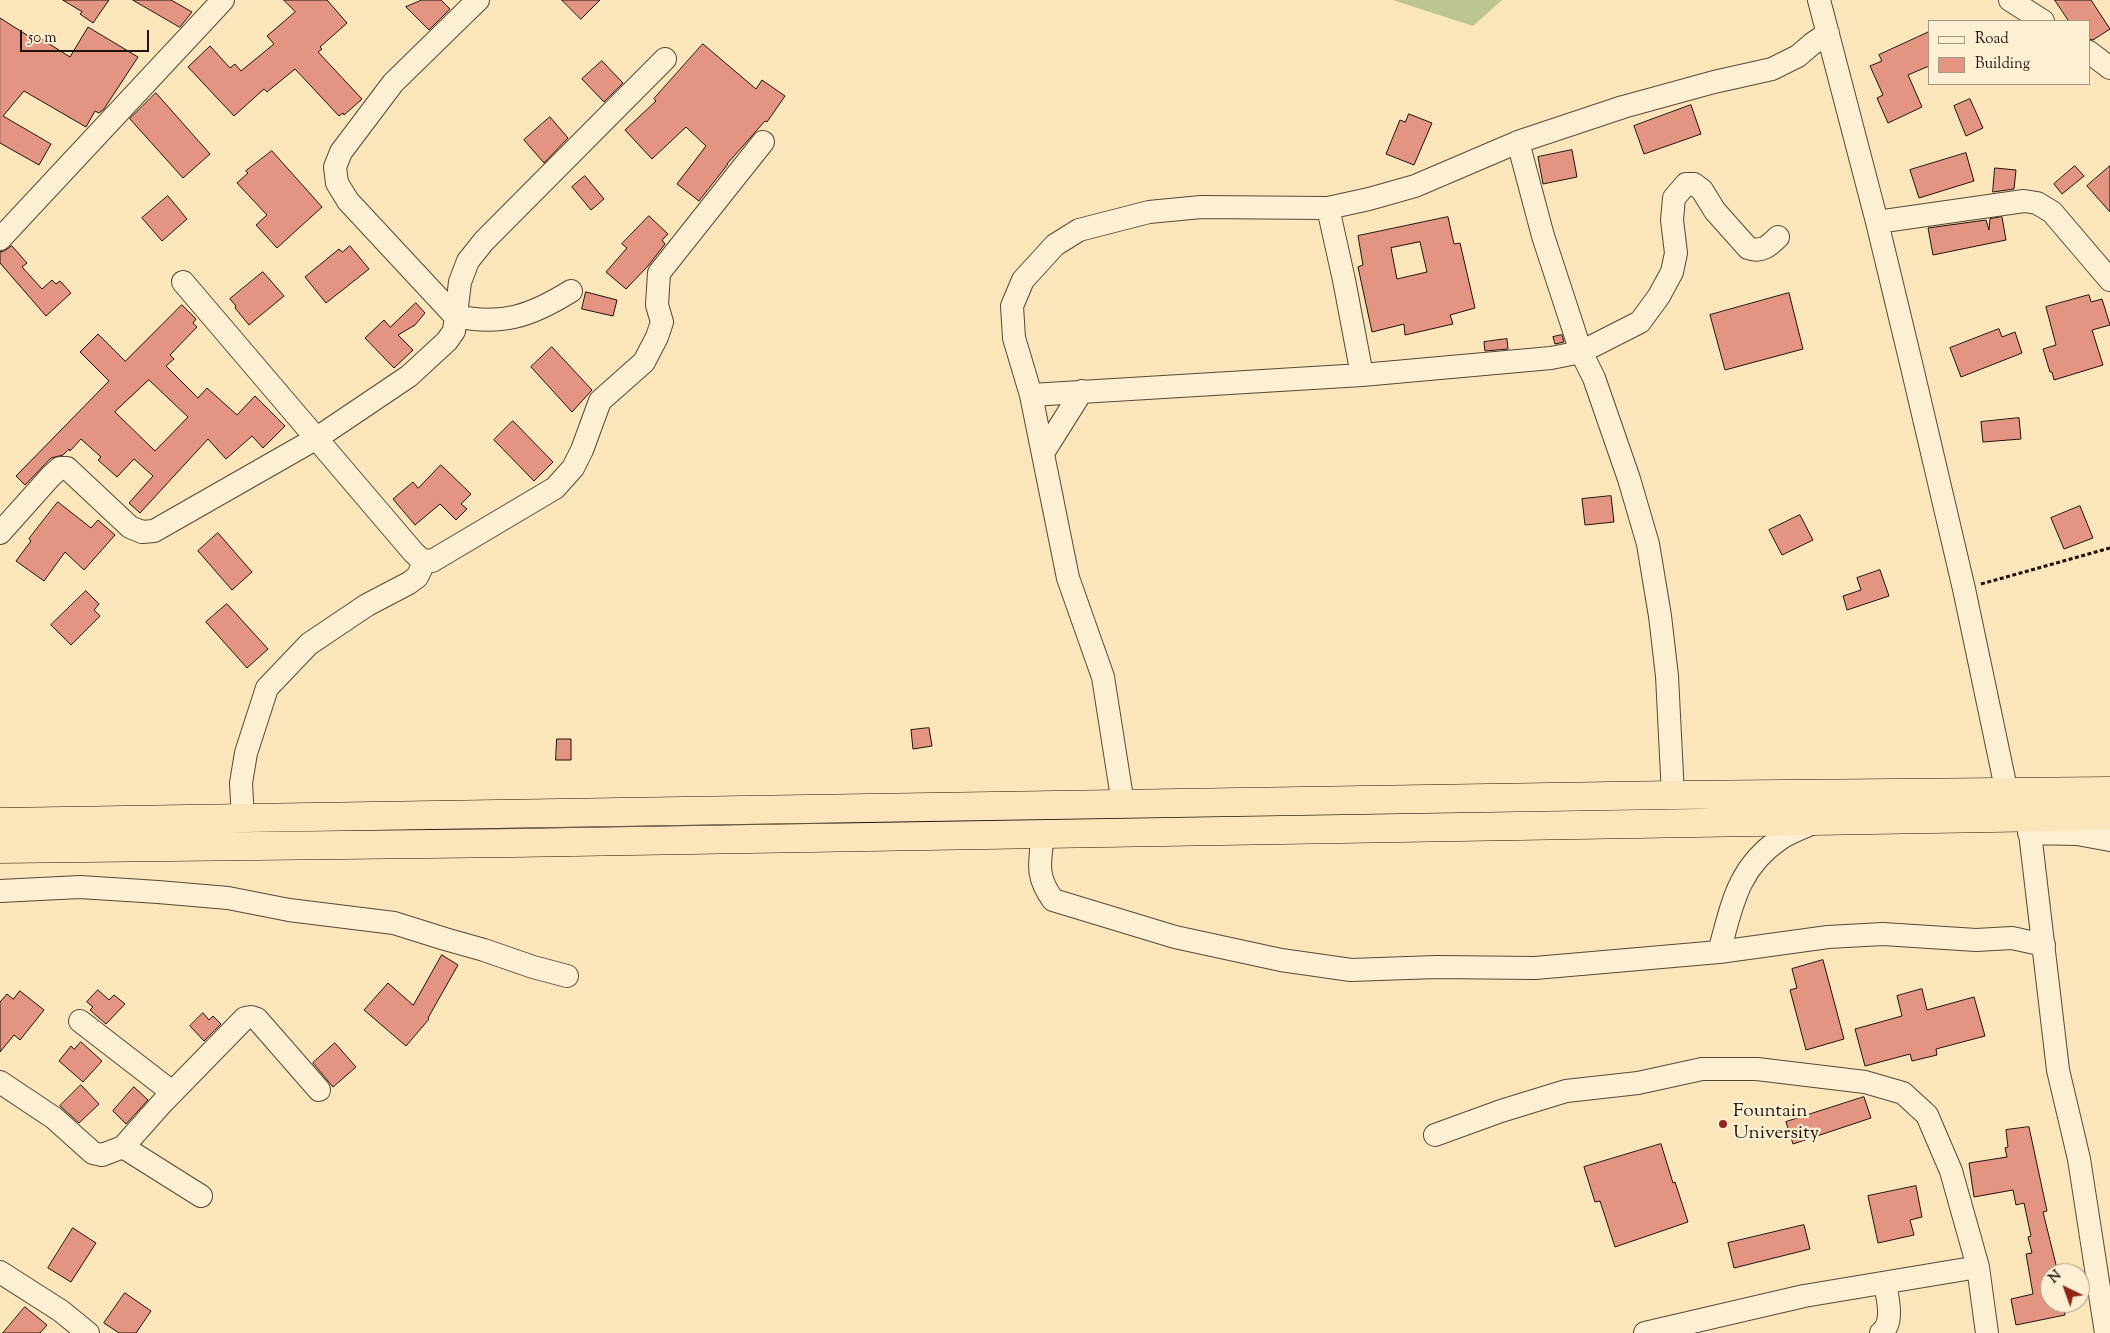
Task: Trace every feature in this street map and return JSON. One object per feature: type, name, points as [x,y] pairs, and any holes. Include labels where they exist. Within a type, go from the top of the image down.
[{"type":"highway","points":[[0,822],[1673,794],[2110,791]]},
{"type":"highway","points":[[0,850],[1816,822],[2029,825],[2110,816]]},
{"type":"street","points":[[0,239],[223,0]]},
{"type":"street","points":[[478,0],[393,83],[341,152],[335,167],[337,184],[348,201],[455,316],[477,321],[498,320],[528,313],[570,291]]},
{"type":"street","points":[[1819,0],[1877,222],[1964,588],[2007,793]]},
{"type":"street","points":[[2010,0],[2041,13]]},
{"type":"street","points":[[1123,804],[1103,676],[1068,578],[1031,395],[1014,338],[1012,306],[1023,280],[1056,245],[1079,230],[1149,212],[1201,207],[1328,208],[1415,186],[1518,142],[1624,107],[1714,82],[1772,69],[1798,56],[1828,34]]},
{"type":"street","points":[[2090,53],[2110,68]]},
{"type":"street","points":[[0,533],[60,468],[67,468],[130,527],[142,532],[154,531],[316,438],[409,376],[447,341],[454,331],[460,282],[468,261],[484,241],[665,59]]},
{"type":"street","points":[[183,282],[414,553],[422,560],[432,561],[555,488],[573,468],[582,450],[600,401],[644,362],[657,336],[662,322],[657,304],[659,273],[763,142]]},
{"type":"street","points":[[1518,142],[1540,227],[1581,352],[1594,378],[1629,479],[1648,544],[1660,616],[1666,676],[1673,794]]},
{"type":"street","points":[[1031,395],[1362,374],[1551,358],[1581,352],[1640,322],[1660,296],[1672,272],[1676,252],[1672,220],[1674,198],[1686,184],[1694,184],[1702,190],[1715,211],[1748,248],[1754,250],[1768,247],[1778,237]]},
{"type":"street","points":[[1877,222],[2024,200],[2037,203],[2052,212],[2110,280]]},
{"type":"street","points":[[1328,208],[1362,374]]},
{"type":"street","points":[[1043,453],[1082,392]]},
{"type":"street","points":[[244,818],[241,783],[246,753],[267,688],[309,644],[367,605],[417,577],[421,569],[422,560]]},
{"type":"street","points":[[1719,952],[1740,880],[1761,854],[1780,839],[1816,822]]},
{"type":"street","points":[[2106,1333],[2079,1159],[2058,1070],[2029,825],[2110,840]]},
{"type":"street","points":[[1044,834],[1040,864],[1042,885],[1052,900],[1175,937],[1280,960],[1351,970],[1436,967],[1535,968],[1719,952],[1828,937],[1883,934],[1976,940],[2012,938],[2044,945]]},
{"type":"street","points":[[0,891],[80,887],[158,892],[228,898],[289,910],[394,922],[533,967],[568,976]]},
{"type":"street","points":[[0,1082],[54,1118],[93,1153],[102,1155],[123,1147],[172,1092],[245,1018],[251,1017],[257,1019],[262,1024],[319,1090]]},
{"type":"street","points":[[80,1021],[172,1092]]},
{"type":"street","points":[[1436,1135],[1502,1111],[1566,1091],[1638,1083],[1702,1069],[1757,1069],[1865,1082],[1903,1093],[1927,1115],[1951,1170],[1978,1267],[1987,1333]]},
{"type":"street","points":[[123,1147],[201,1196]]},
{"type":"street","points":[[1645,1333],[1804,1296],[1978,1267]]},
{"type":"street","points":[[0,1272],[61,1311],[88,1333]]},
{"type":"street","points":[[1882,1333],[1888,1325],[1889,1316],[1885,1283]]},
{"type":"path","points":[[1964,588],[2110,548]]},
{"type":"green space","points":[[1393,0],[1502,0],[1473,26]]},
{"type":"building","points":[[63,0],[109,0],[93,23],[80,14],[82,12]]},
{"type":"building","points":[[133,0],[171,0],[192,12],[180,27]]},
{"type":"building","points":[[284,0],[327,0],[347,23],[320,47],[322,49],[318,52],[362,99],[344,115],[343,113],[339,116],[295,69],[267,92],[264,89],[234,116],[188,67],[210,46],[230,68],[235,64],[241,71],[274,44],[267,36],[295,12]]},
{"type":"building","points":[[422,0],[441,0],[450,9],[429,30],[406,7]]},
{"type":"building","points":[[562,0],[600,0],[581,19]]},
{"type":"building","points":[[2055,0],[2091,0],[2110,29],[2093,40],[2090,39],[2090,20],[2068,20]]},
{"type":"building","points":[[0,18],[30,37],[32,33],[70,57],[88,27],[138,57],[104,109],[99,113],[95,111],[86,127],[24,91],[3,116],[51,144],[39,165],[0,143]]},
{"type":"building","points":[[1928,32],[1928,66],[1908,75],[1922,107],[1888,123],[1877,98],[1883,95],[1870,66],[1882,61],[1879,55]]},
{"type":"building","points":[[703,44],[756,89],[762,80],[785,96],[767,122],[765,121],[727,164],[699,201],[677,184],[706,146],[686,127],[652,159],[625,130],[656,101],[654,99]]},
{"type":"building","points":[[602,61],[623,83],[604,102],[582,79]]},
{"type":"building","points":[[156,93],[210,154],[183,178],[130,119]]},
{"type":"building","points":[[1970,99],[1983,128],[1966,136],[1954,106]]},
{"type":"building","points":[[1691,105],[1701,134],[1644,154],[1634,126]]},
{"type":"building","points":[[1409,114],[1432,123],[1414,165],[1386,154],[1400,120],[1405,122]]},
{"type":"building","points":[[550,117],[568,138],[544,163],[524,140]]},
{"type":"building","points":[[1572,150],[1577,177],[1543,184],[1538,157]]},
{"type":"building","points":[[272,151],[322,207],[277,248],[256,225],[267,215],[237,183],[248,173],[246,171]]},
{"type":"building","points":[[1966,153],[1974,181],[1919,198],[1910,170]]},
{"type":"building","points":[[2075,166],[2084,176],[2062,194],[2054,184]]},
{"type":"building","points":[[2110,166],[2110,212],[2087,186]]},
{"type":"building","points":[[1995,168],[2016,170],[2014,189],[1993,192]]},
{"type":"building","points":[[585,176],[604,199],[591,210],[572,187]]},
{"type":"building","points":[[168,196],[187,219],[162,241],[142,218]]},
{"type":"building","points":[[649,216],[668,234],[662,240],[665,244],[648,266],[626,289],[606,272],[627,248],[622,244]]},
{"type":"building","points":[[1448,217],[1454,244],[1460,243],[1475,308],[1450,315],[1453,324],[1405,335],[1404,324],[1372,332],[1358,267],[1363,265],[1358,236]],"holes":[[[1420,242],[1427,272],[1397,279],[1391,248]]]},
{"type":"building","points":[[2002,217],[2006,240],[1933,255],[1928,228],[1986,220],[1989,230],[1990,219]]},
{"type":"building","points":[[12,246],[27,263],[22,267],[42,289],[52,280],[56,284],[60,281],[71,293],[46,316],[0,263],[0,252]]},
{"type":"building","points":[[350,246],[369,269],[326,303],[305,277],[339,249],[342,252]]},
{"type":"building","points":[[263,272],[284,296],[249,325],[230,299]]},
{"type":"building","points":[[586,292],[617,300],[613,316],[582,309]]},
{"type":"building","points":[[1789,293],[1803,349],[1725,370],[1710,315]]},
{"type":"building","points":[[2089,295],[2091,302],[2102,299],[2110,325],[2092,330],[2103,365],[2054,380],[2043,349],[2056,345],[2046,307]]},
{"type":"building","points":[[416,303],[425,313],[415,325],[398,335],[413,350],[394,368],[365,338],[384,320],[390,327]]},
{"type":"building","points":[[182,305],[196,319],[193,323],[197,327],[170,355],[174,359],[166,366],[198,398],[207,388],[237,415],[255,396],[285,426],[263,448],[252,436],[226,459],[208,439],[140,513],[129,503],[153,476],[134,459],[117,477],[98,460],[101,457],[81,439],[70,451],[69,449],[63,455],[51,458],[25,485],[16,476],[109,381],[80,352],[98,334],[125,361]],"holes":[[[149,380],[188,417],[155,451],[115,412]]]},
{"type":"building","points":[[1999,329],[2002,337],[2015,332],[2022,353],[1961,377],[1950,348]]},
{"type":"building","points":[[1562,335],[1564,342],[1555,344],[1553,337]]},
{"type":"building","points":[[1507,339],[1508,349],[1485,351],[1484,342]]},
{"type":"building","points":[[552,347],[592,390],[572,412],[531,367]]},
{"type":"building","points":[[2019,418],[2021,439],[1983,442],[1981,422]]},
{"type":"building","points":[[513,421],[553,462],[534,481],[494,440]]},
{"type":"building","points":[[441,465],[471,494],[461,504],[467,509],[456,520],[440,504],[415,525],[393,499],[413,482],[418,488]]},
{"type":"building","points":[[1611,496],[1614,522],[1585,525],[1582,499]]},
{"type":"building","points":[[58,502],[91,528],[98,520],[115,535],[84,570],[65,552],[44,581],[16,561],[31,541],[29,539]]},
{"type":"building","points":[[2080,506],[2093,538],[2064,549],[2051,518]]},
{"type":"building","points":[[1800,515],[1813,540],[1782,555],[1769,530]]},
{"type":"building","points":[[218,533],[252,572],[232,590],[198,551]]},
{"type":"building","points":[[1880,570],[1889,596],[1847,610],[1843,596],[1861,590],[1857,578]]},
{"type":"building","points":[[86,591],[99,604],[94,610],[100,616],[71,645],[51,625]]},
{"type":"building","points":[[227,604],[268,649],[247,668],[206,622]]},
{"type":"building","points":[[929,728],[932,746],[913,749],[911,730]]},
{"type":"building","points":[[557,739],[571,739],[571,760],[556,760]]},
{"type":"building","points":[[442,955],[458,965],[429,1019],[406,1046],[364,1010],[388,983],[413,1005]]},
{"type":"building","points":[[1823,960],[1844,1039],[1806,1050],[1790,990],[1797,988],[1792,969]]},
{"type":"building","points":[[1922,989],[1927,1010],[1974,997],[1985,1036],[1936,1049],[1937,1055],[1912,1061],[1910,1054],[1865,1066],[1855,1029],[1902,1016],[1897,996]]},
{"type":"building","points":[[98,990],[109,1000],[114,995],[125,1004],[106,1024],[90,1010],[93,1007],[87,1002]]},
{"type":"building","points":[[20,991],[44,1010],[20,1040],[14,1035],[0,1052],[0,1002],[7,994],[13,999]]},
{"type":"building","points":[[203,1013],[209,1020],[213,1016],[221,1024],[204,1041],[190,1026]]},
{"type":"building","points":[[81,1042],[102,1061],[83,1082],[59,1061],[71,1046],[74,1049]]},
{"type":"building","points":[[335,1043],[356,1067],[333,1087],[313,1063]]},
{"type":"building","points":[[81,1085],[99,1104],[79,1123],[60,1106]]},
{"type":"building","points":[[134,1087],[148,1100],[126,1124],[113,1111]]},
{"type":"building","points":[[1864,1097],[1871,1118],[1793,1144],[1786,1122]]},
{"type":"building","points":[[2029,1127],[2047,1211],[2043,1212],[2056,1263],[2040,1263],[2040,1313],[2065,1313],[2065,1315],[2016,1325],[2011,1299],[2033,1294],[2026,1254],[2032,1253],[2028,1237],[2031,1236],[2024,1203],[2016,1205],[2013,1190],[1974,1197],[1969,1163],[2007,1157],[2005,1148],[2008,1147],[2006,1130]]},
{"type":"building","points":[[1661,1144],[1688,1222],[1615,1247],[1600,1201],[1595,1202],[1584,1167]]},
{"type":"building","points":[[1916,1186],[1922,1217],[1910,1220],[1914,1235],[1878,1243],[1868,1196]]},
{"type":"building","points":[[1804,1225],[1810,1249],[1734,1268],[1728,1243]]},
{"type":"building","points":[[73,1228],[96,1243],[71,1282],[48,1268]]},
{"type":"building","points":[[125,1293],[151,1311],[136,1333],[119,1333],[104,1323]]},
{"type":"building","points":[[25,1307],[47,1325],[40,1333],[3,1333]]},
{"type":"place","name":"Fountain University","points":[[1723,1124]]}]
